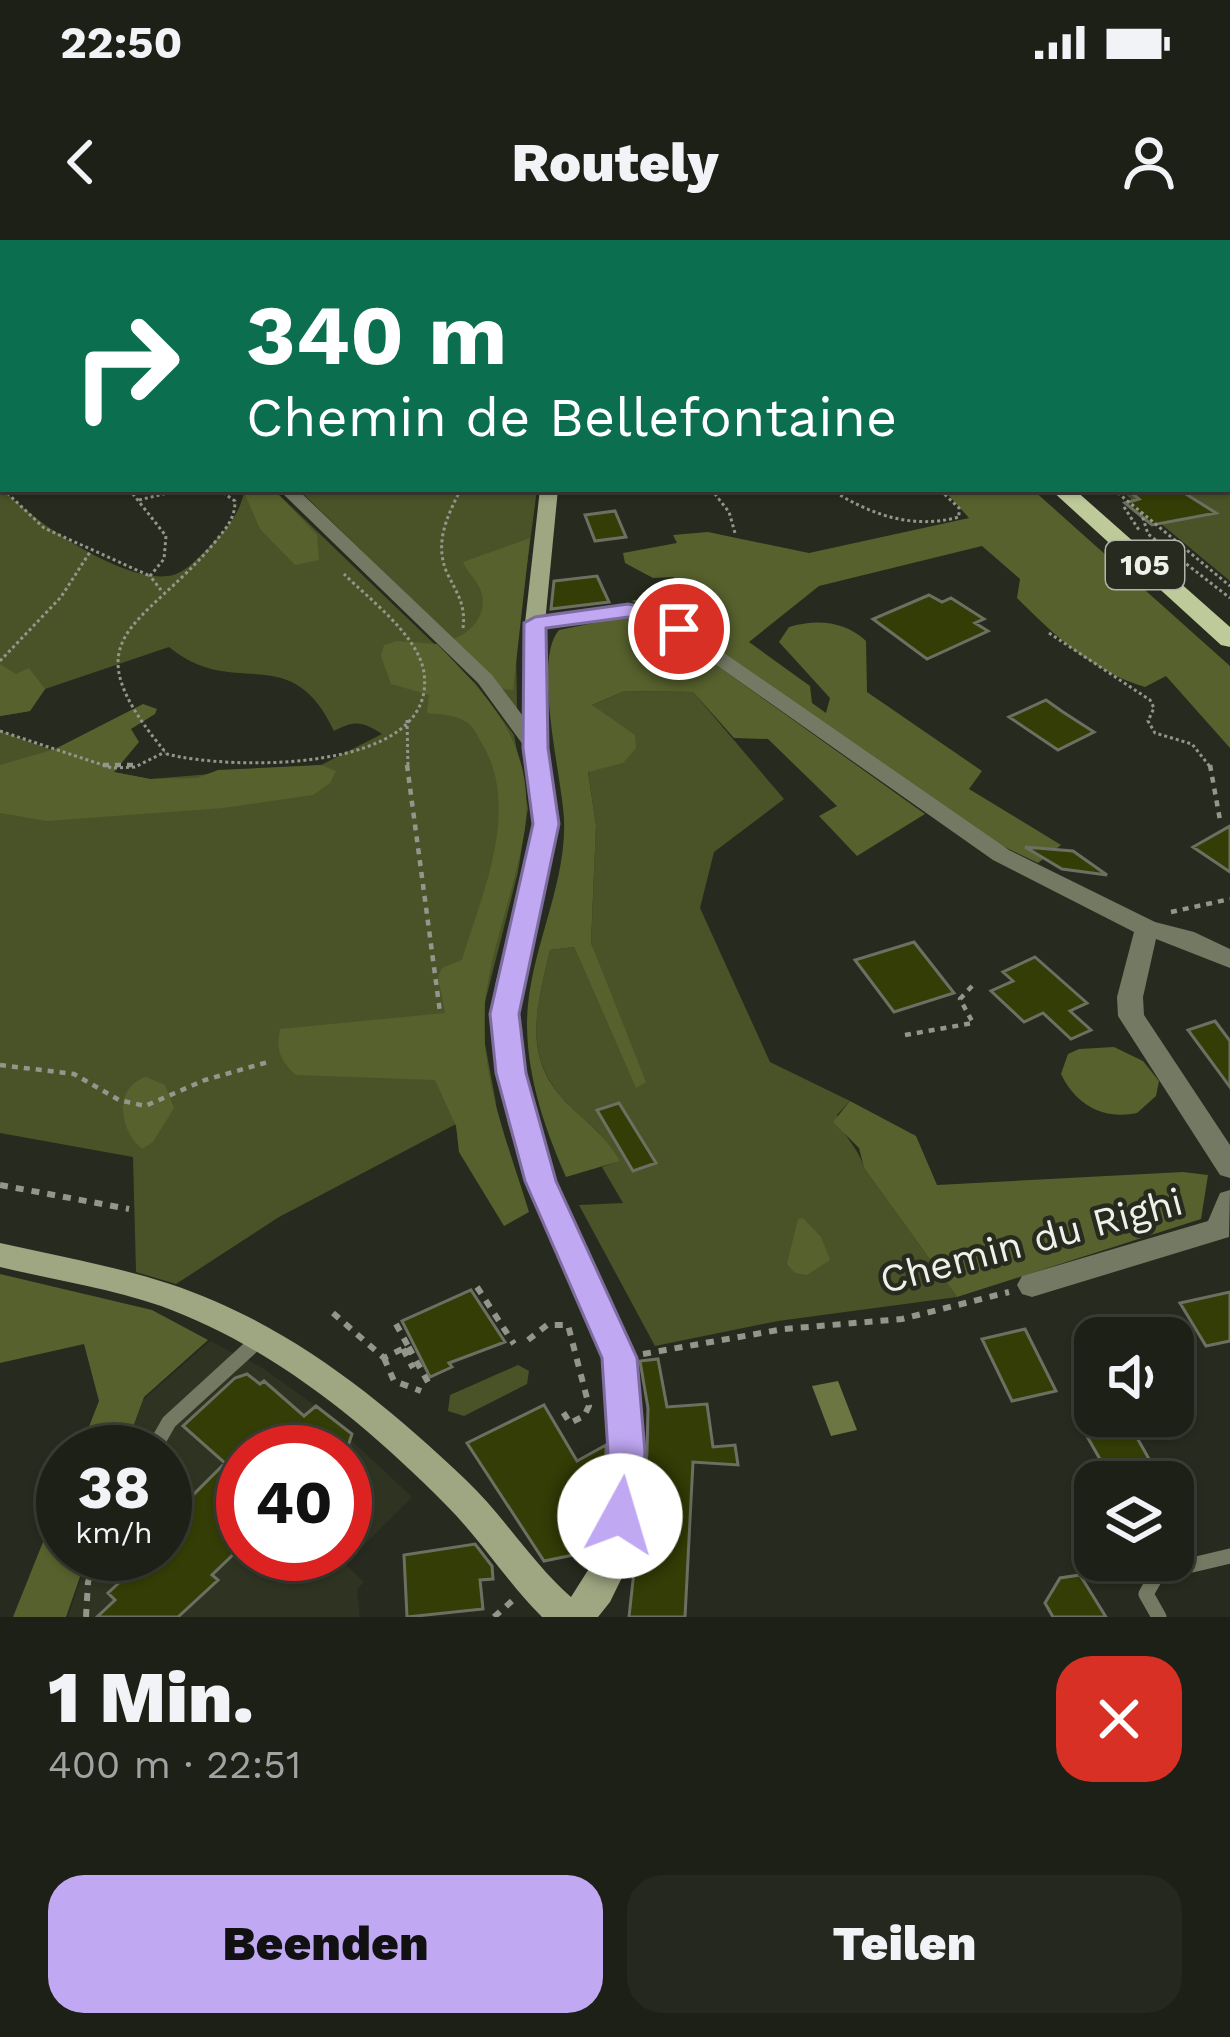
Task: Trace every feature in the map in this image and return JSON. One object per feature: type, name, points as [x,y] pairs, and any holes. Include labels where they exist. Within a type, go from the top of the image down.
[{"type":"main road","name":"105","points":[[1063,492],[1230,640]]},
{"type":"street","points":[[290,492],[484,679],[536,748]]},
{"type":"street","points":[[0,1256],[167,1296],[262,1337],[304,1361],[391,1431],[482,1517],[543,1598],[572,1617],[598,1590],[614,1559],[627,1452],[620,1358],[541,1181],[522,1123],[505,1037],[507,986],[546,824],[536,748],[535,623],[549,492]]},
{"type":"street","points":[[535,623],[628,611],[668,622],[984,844],[1147,928],[1185,938],[1230,959]]},
{"type":"street","points":[[1147,928],[1130,997],[1131,1016],[1230,1167]]},
{"type":"street","name":"Chemin du Righi","points":[[1032,1285],[1219,1229],[1230,1202]]},
{"type":"lane","points":[[167,1425],[262,1337]]},
{"type":"lane","points":[[1159,1617],[1146,1594],[1158,1573],[1230,1556]]},
{"type":"path","points":[[6,492],[44,528],[150,576],[161,590]]},
{"type":"path","points":[[132,492],[159,522],[167,542],[164,559],[150,576]]},
{"type":"path","points":[[139,500],[172,492]]},
{"type":"path","points":[[222,492],[235,501],[235,516],[125,630],[117,662],[127,707],[165,752],[214,764],[309,763],[350,753],[407,719],[422,698],[423,668],[401,635],[344,574]]},
{"type":"path","points":[[443,640],[462,630],[466,621],[438,552],[441,526],[458,492]]},
{"type":"path","points":[[716,492],[735,533]]},
{"type":"path","points":[[836,492],[880,515],[956,519],[961,511],[942,492]]},
{"type":"path","points":[[1117,492],[1230,586]]},
{"type":"path","points":[[1124,507],[1139,530]]},
{"type":"path","points":[[1141,512],[1148,534],[1230,598]]},
{"type":"path","points":[[0,661],[61,597],[90,552]]},
{"type":"path","points":[[1049,633],[1150,700],[1154,708],[1148,724],[1155,733],[1182,740],[1208,757],[1214,772],[1210,803],[1220,820]]},
{"type":"path","points":[[407,719],[406,756],[440,1012]]},
{"type":"path","points":[[0,731],[112,768],[135,767],[165,752]]},
{"type":"path","points":[[1147,928],[1159,915],[1230,898]]},
{"type":"path","points":[[905,1035],[974,1023],[960,999],[973,985]]},
{"type":"path","points":[[0,1065],[74,1074],[118,1100],[146,1106],[205,1080],[268,1061]]},
{"type":"path","points":[[0,1186],[129,1209]]},
{"type":"path","name":"Chemin du Righi","points":[[620,1358],[784,1329],[902,1319],[1032,1285]]},
{"type":"path","points":[[477,1287],[514,1344]]},
{"type":"path","points":[[333,1312],[384,1358],[394,1382],[421,1391]]},
{"type":"path","points":[[396,1324],[413,1368]]},
{"type":"path","points":[[527,1340],[547,1325],[568,1325],[589,1406],[570,1423],[563,1412]]},
{"type":"path","points":[[384,1358],[406,1347]]},
{"type":"path","points":[[406,1347],[429,1384]]},
{"type":"path","points":[[86,1617],[88,1581]]},
{"type":"shaded area","points":[[0,492],[82,548],[154,576],[173,575],[197,559],[231,521],[244,492],[276,492],[476,684],[514,735],[528,808],[518,872],[485,1002],[485,1044],[496,1103],[279,1217],[176,1284],[136,1272],[133,1157],[0,1133],[0,731],[113,772],[150,779],[321,765],[382,734],[358,724],[334,731],[317,703],[299,686],[280,678],[216,670],[193,663],[169,647],[45,689],[30,711],[0,716]]},
{"type":"shaded area","points":[[244,492],[276,492],[317,535],[319,560],[295,565],[260,529]]},
{"type":"shaded area","points":[[301,492],[537,492],[516,649],[517,710],[453,639]]},
{"type":"shaded area","points":[[946,492],[1035,492],[1230,666],[1230,748],[1166,676],[1145,687],[1108,672],[1061,639],[1017,598],[1020,579],[982,546],[819,586],[749,642],[810,686],[812,703],[826,713],[830,698],[779,642],[789,627],[810,623],[858,634],[866,641],[867,692],[982,771],[969,789],[1061,845],[1038,863],[990,840],[673,617],[631,601],[673,592],[674,577],[653,578],[625,563],[623,553],[677,543],[673,535],[708,532],[809,553],[969,518]]},
{"type":"shaded area","points":[[1123,492],[1230,492],[1230,581]]},
{"type":"shaded area","points":[[530,538],[513,690],[501,689],[453,639],[473,626],[483,605],[478,585],[463,562]]},
{"type":"shaded area","points":[[623,617],[660,625],[925,814],[857,856],[819,816],[837,806],[768,739],[734,738],[693,692],[625,691],[592,705],[635,735],[636,748],[623,763],[588,772],[596,825],[591,943],[646,1082],[636,1088],[574,947],[550,950],[536,1033],[544,1071],[554,1089],[620,1161],[566,1177],[539,1104],[527,1027],[533,974],[563,845],[548,667],[559,630]]},
{"type":"shaded area","points":[[397,641],[437,644],[457,664],[505,725],[523,772],[525,828],[485,1002],[491,1082],[529,1212],[504,1226],[459,1152],[456,1126],[435,1080],[296,1075],[279,1049],[280,1029],[445,1013],[438,977],[442,968],[462,960],[488,879],[498,822],[493,767],[469,724],[427,713],[429,695],[391,684],[381,656],[384,645]]},
{"type":"shaded area","points":[[0,664],[16,674],[29,668],[45,689],[30,711],[0,716]]},
{"type":"shaded area","points":[[625,691],[693,692],[784,799],[714,852],[700,908],[770,1062],[850,1101],[837,1115],[842,1129],[864,1168],[957,1297],[778,1321],[655,1346],[579,1205],[623,1203],[602,1167],[619,1161],[601,1135],[554,1088],[538,1052],[536,1032],[550,950],[574,947],[636,1087],[591,943],[596,825],[588,771],[590,706]]},
{"type":"shaded area","points":[[143,704],[157,709],[155,714],[131,729],[139,742],[114,772],[150,779],[321,765],[336,771],[330,783],[313,795],[223,808],[47,821],[0,813],[0,765],[55,749]]},
{"type":"shaded area","points":[[1114,1047],[1143,1061],[1159,1081],[1156,1096],[1137,1113],[1113,1114],[1092,1108],[1074,1094],[1061,1074],[1068,1054]]},
{"type":"shaded area","points":[[146,1077],[165,1085],[174,1108],[153,1142],[142,1149],[129,1132],[123,1110],[128,1090]]},
{"type":"shaded area","points":[[850,1101],[916,1136],[937,1185],[1183,1172],[1208,1175],[1201,1219],[957,1297],[864,1168],[859,1148],[833,1122]]},
{"type":"shaded area","points":[[803,1218],[821,1237],[830,1260],[807,1275],[795,1273],[787,1264],[798,1219]]},
{"type":"shaded area","points":[[0,1274],[152,1310],[208,1340],[144,1397],[134,1425],[90,1425],[99,1401],[84,1344],[0,1363]]},
{"type":"shaded area","points":[[210,1341],[261,1367],[340,1425],[216,1425],[216,1581],[363,1581],[357,1589],[360,1617],[68,1617],[80,1581],[192,1581],[192,1425],[134,1425],[143,1400]]},
{"type":"shaded area","points":[[518,1365],[529,1371],[527,1384],[464,1416],[448,1411],[450,1395]]},
{"type":"shaded area","points":[[838,1381],[857,1430],[831,1436],[812,1386]]},
{"type":"shaded area","points":[[372,1460],[412,1497],[372,1537]]},
{"type":"shaded area","points":[[36,1560],[36,1581],[79,1581],[66,1617],[13,1617]]},
{"type":"building","points":[[1131,492],[1183,492],[1216,513],[1152,525],[1125,503],[1139,499]]},
{"type":"building","points":[[615,511],[626,537],[595,541],[585,515]]},
{"type":"building","points":[[597,576],[609,602],[551,609],[554,581]]},
{"type":"building","points":[[929,595],[942,602],[951,598],[984,619],[975,623],[988,631],[927,659],[873,619]]},
{"type":"building","points":[[1046,700],[1094,732],[1058,750],[1009,717]]},
{"type":"building","points":[[1230,826],[1230,872],[1193,847]]},
{"type":"building","points":[[1025,847],[1073,851],[1107,875],[1062,869]]},
{"type":"building","points":[[914,942],[954,993],[894,1012],[855,960]]},
{"type":"building","points":[[1035,957],[1087,1003],[1070,1011],[1091,1030],[1071,1039],[1043,1013],[1024,1022],[991,991],[1013,981],[1003,972]]},
{"type":"building","points":[[1215,1021],[1230,1041],[1230,1087],[1188,1030]]},
{"type":"building","points":[[619,1103],[656,1163],[633,1171],[597,1110]]},
{"type":"building","points":[[471,1290],[505,1342],[449,1363],[452,1367],[430,1377],[402,1321]]},
{"type":"building","points":[[1230,1292],[1230,1341],[1206,1346],[1194,1317],[1188,1317],[1180,1303]]},
{"type":"building","points":[[1025,1329],[1056,1391],[1012,1401],[982,1339]]},
{"type":"building","points":[[658,1359],[667,1407],[707,1404],[713,1447],[735,1445],[738,1465],[693,1462],[685,1617],[629,1617],[647,1453],[648,1408],[640,1361]]},
{"type":"building","points":[[247,1374],[260,1384],[264,1381],[304,1416],[316,1406],[340,1425],[216,1425],[216,1455],[192,1434],[192,1425],[184,1425],[235,1378]]},
{"type":"building","points":[[544,1405],[577,1461],[606,1445],[606,1452],[593,1551],[544,1561],[467,1443]]},
{"type":"building","points":[[1087,1437],[1136,1437],[1150,1461],[1101,1461]]},
{"type":"building","points":[[216,1472],[216,1571],[212,1575],[217,1581],[178,1617],[97,1617],[115,1600],[108,1593],[121,1581],[192,1581],[192,1496]]},
{"type":"building","points":[[475,1544],[492,1566],[493,1579],[480,1580],[483,1609],[407,1617],[404,1555]]},
{"type":"building","points":[[1074,1576],[1074,1581],[1084,1581],[1106,1617],[1053,1617],[1045,1603],[1060,1578]]},
{"type":"route","points":[[620,1516],[627,1452],[620,1358],[541,1181],[522,1123],[504,1014],[546,824],[536,748],[535,623],[628,611],[655,616],[679,629]]}]
